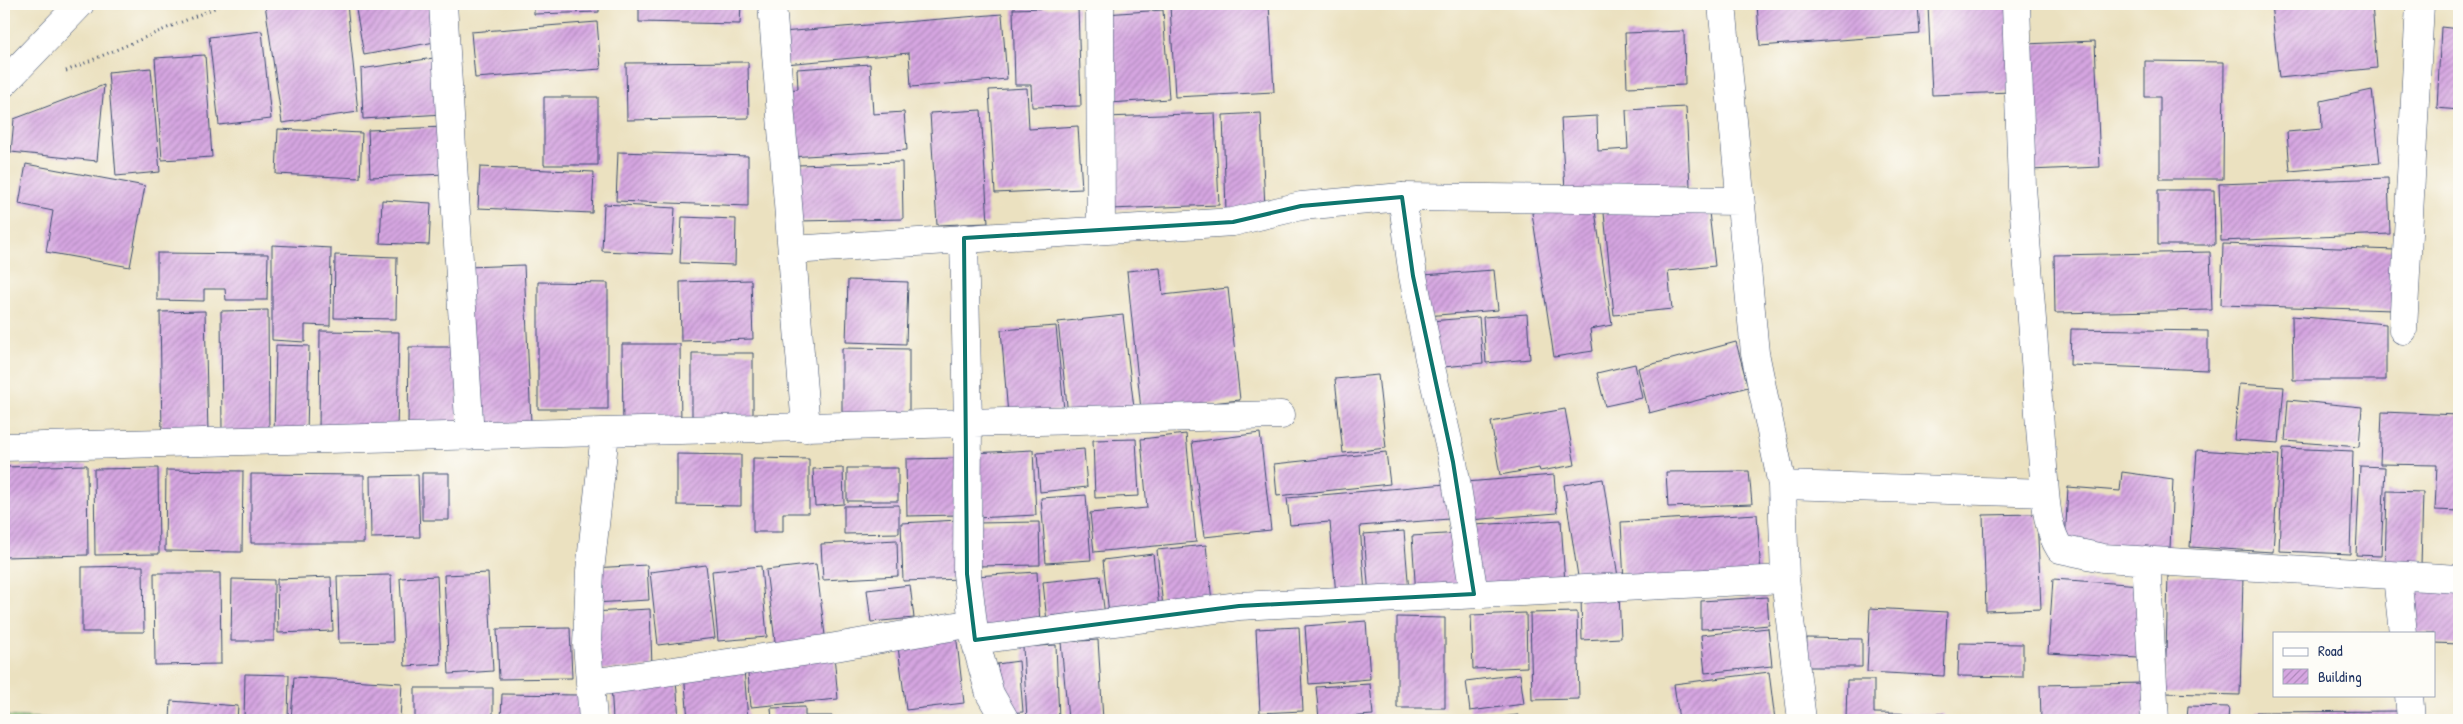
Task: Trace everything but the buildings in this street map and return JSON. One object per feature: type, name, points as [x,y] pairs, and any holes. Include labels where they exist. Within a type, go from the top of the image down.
[{"type":"street","points":[[4,83],[80,4]]},
{"type":"street","points":[[443,4],[470,436]]},
{"type":"street","points":[[772,4],[806,428]]},
{"type":"street","points":[[1100,4],[1102,230]]},
{"type":"street","points":[[1722,4],[1755,353],[1782,485],[1785,579],[1802,720]]},
{"type":"street","points":[[2016,4],[2022,186],[2045,493],[2048,524],[2060,549],[2096,557],[2459,579]]},
{"type":"street","points":[[2403,330],[2420,4]]},
{"type":"street","points":[[792,250],[1232,222],[1301,206],[1402,197],[1740,201]]},
{"type":"street","points":[[1402,197],[1415,286],[1429,359],[1453,462],[1474,594]]},
{"type":"street","points":[[964,238],[968,423],[967,574],[974,632],[990,694],[1005,720]]},
{"type":"street","points":[[4,447],[1281,415]]},
{"type":"street","points":[[593,720],[587,644],[590,571],[605,433]]},
{"type":"street","points":[[1782,485],[2045,493]]},
{"type":"street","points":[[2146,560],[2155,720]]},
{"type":"street","points":[[2397,576],[2403,632]]},
{"type":"street","points":[[590,682],[824,649],[1239,606],[1785,579]]},
{"type":"street","points":[[2409,696],[2411,720]]},
{"type":"path","points":[[59,74],[224,4]]},
{"type":"highlighted area","points":[[1402,197],[1413,276],[1453,462],[1474,594],[1239,606],[975,640],[967,574],[964,238],[1233,222],[1301,206]]},
{"type":"green space","points":[[4,716],[80,720],[4,720]]}]
